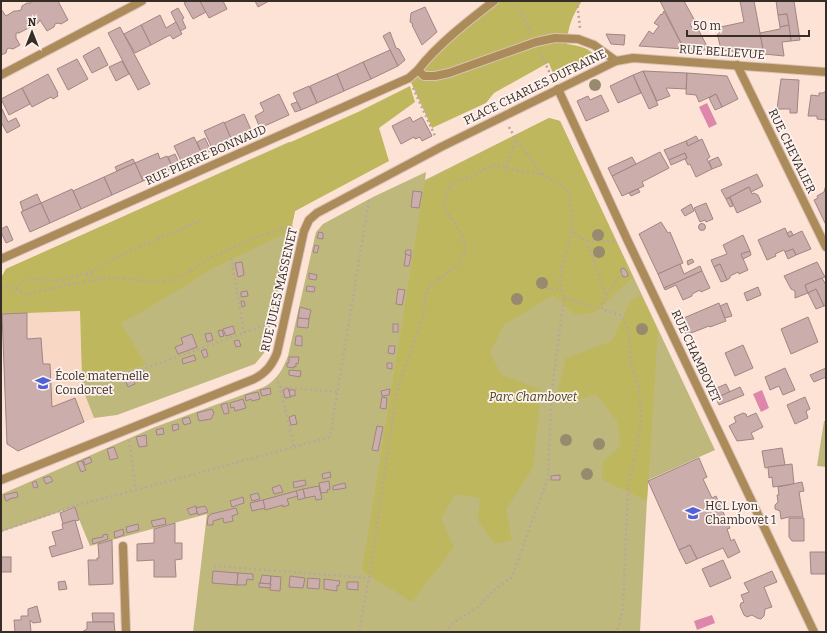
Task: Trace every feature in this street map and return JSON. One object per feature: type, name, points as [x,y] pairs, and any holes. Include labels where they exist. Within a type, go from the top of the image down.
[{"type":"street","points":[[1,75],[142,1]]},
{"type":"street","points":[[418,70],[426,59],[494,1]]},
{"type":"street","name":"PLACE CHARLES DUFRAINE","points":[[418,70],[424,76],[449,74],[536,42],[555,38],[578,39],[594,45],[616,61],[441,147]]},
{"type":"street","name":"RUE BELLEVUE","points":[[616,61],[632,58],[826,72]]},
{"type":"street","name":"RUE CHEVALIER","points":[[737,65],[826,247]]},
{"type":"street","name":"RUE PIERRE BONNAUD","points":[[1,259],[409,78],[418,70]]},
{"type":"street","name":"RUE CHAMBOVET","points":[[558,89],[626,237],[814,632]]},
{"type":"street","name":"RUE JULES MASSENET","points":[[1,480],[262,375],[274,361],[277,352],[304,231],[309,220],[317,213],[441,147]]},
{"type":"street","points":[[123,546],[126,632]]},
{"type":"path","points":[[515,1],[534,37]]},
{"type":"path","points":[[577,1],[581,31]]},
{"type":"path","points":[[539,50],[553,81]]},
{"type":"path","points":[[409,78],[441,147]]},
{"type":"path","points":[[512,133],[542,174]]},
{"type":"path","points":[[506,167],[516,140]]},
{"type":"path","points":[[359,632],[369,578],[399,384],[423,316],[428,288],[459,264],[465,251],[464,238],[444,207],[447,192],[452,184],[497,164],[517,171],[542,174],[562,185],[569,194],[572,216],[572,232],[562,266],[560,281],[564,298],[552,389],[548,477],[512,577],[494,590],[477,608],[454,622],[445,632]]},
{"type":"path","points":[[1,531],[74,506],[330,437],[369,200]]},
{"type":"path","points":[[16,289],[20,283],[25,280],[34,279],[57,282],[91,272],[117,257],[202,220]]},
{"type":"path","points":[[1,287],[11,287],[25,294],[84,281],[103,279],[126,278],[158,282],[174,280],[209,259],[274,231],[290,226],[304,231]]},
{"type":"path","points":[[572,232],[587,241],[616,242],[626,237]]},
{"type":"path","points":[[587,241],[606,295]]},
{"type":"path","points":[[231,258],[244,332]]},
{"type":"path","points":[[602,309],[606,295],[622,273]]},
{"type":"path","points":[[85,274],[103,279]]},
{"type":"path","points":[[546,288],[562,290]]},
{"type":"path","points":[[564,298],[622,316],[628,328],[631,363],[639,388],[641,414],[640,432],[628,487],[623,608],[618,632]]},
{"type":"path","points":[[141,370],[268,324],[283,324]]},
{"type":"path","points":[[276,377],[280,387],[294,447]]},
{"type":"path","points":[[280,387],[337,392]]},
{"type":"path","points":[[129,439],[136,490]]},
{"type":"path","points":[[214,566],[369,578]]},
{"type":"shaded area","points":[[707,103],[717,124],[709,128],[699,107]]},
{"type":"shaded area","name":"École maternelle Condorcet","points":[[80,311],[82,387],[94,418],[18,451],[7,444],[2,314]]},
{"type":"shaded area","points":[[762,390],[769,408],[761,412],[753,394]]},
{"type":"shaded area","points":[[712,615],[715,623],[697,630],[694,621]]},
{"type":"green space","points":[[495,1],[582,1],[571,21],[567,44],[580,46],[587,49],[597,58],[554,76],[549,63],[546,64],[494,93],[486,103],[432,128],[409,78]]},
{"type":"green space","points":[[410,86],[415,102],[379,128],[389,161],[295,211],[289,239],[282,235],[215,267],[121,323],[146,365],[82,380],[80,311],[2,314],[1,278],[6,269],[358,112]]},
{"type":"green space","name":"Parc Chambovet","points":[[549,118],[560,121],[715,450],[648,480],[640,632],[193,632],[207,514],[90,546],[74,507],[1,532],[2,494],[155,427],[264,387],[273,381],[282,370],[288,356],[316,232],[323,224],[373,197],[426,172],[425,180]]},
{"type":"green space","points":[[549,118],[560,121],[633,278],[594,313],[575,315],[553,295],[504,325],[490,353],[502,375],[541,390],[533,468],[506,509],[512,540],[495,544],[478,521],[480,498],[455,494],[441,519],[454,547],[412,602],[362,571],[425,181]]},
{"type":"green space","points":[[289,142],[381,163],[295,211],[264,353],[255,364],[117,415],[94,418],[82,387],[82,380],[109,373],[120,323],[1,278],[6,269]]},
{"type":"green space","points":[[641,295],[658,331],[647,501],[601,479],[604,460],[621,446],[617,421],[596,394],[566,404],[557,395],[566,358],[612,341],[631,300]]},
{"type":"green space","points":[[824,421],[826,421],[826,467],[817,466]]},
{"type":"building","points":[[30,1],[58,1],[68,20],[61,24],[55,24],[54,27],[47,31],[40,20],[38,23],[19,33],[16,33],[16,38],[20,45],[13,49],[7,49],[6,53],[1,55],[1,9],[6,16],[14,11],[21,10],[22,6],[27,3],[31,3]]},
{"type":"building","points":[[188,1],[200,1],[206,12],[193,19],[184,3]]},
{"type":"building","points":[[200,1],[223,1],[227,9],[209,18]]},
{"type":"building","points":[[255,1],[269,1],[258,7]]},
{"type":"building","points":[[660,1],[684,1],[695,21],[690,24],[694,31],[698,29],[709,50],[684,49]]},
{"type":"building","points":[[740,1],[754,1],[764,54],[721,50],[716,28],[744,22]]},
{"type":"building","points":[[776,1],[794,1],[800,40],[791,41],[787,14],[778,15]]},
{"type":"building","points":[[425,7],[437,32],[422,45],[412,25],[413,24],[410,22],[411,13]]},
{"type":"building","points":[[178,8],[184,18],[182,19],[186,28],[180,31],[171,12]]},
{"type":"building","points":[[664,11],[684,49],[639,46],[649,31],[653,34],[659,26],[654,23]]},
{"type":"building","points":[[787,14],[789,25],[780,27],[778,15]]},
{"type":"building","points":[[160,15],[166,28],[176,22],[182,34],[173,39],[170,35],[151,45],[141,25]]},
{"type":"building","points":[[141,25],[151,45],[135,53],[124,34]]},
{"type":"building","points":[[789,25],[791,41],[782,42],[784,56],[764,54],[760,33],[780,29],[780,27]]},
{"type":"building","points":[[120,27],[150,84],[138,90],[108,33]]},
{"type":"building","points":[[390,32],[396,48],[399,49],[405,60],[398,66],[383,36]]},
{"type":"building","points":[[606,34],[625,35],[624,45],[611,44]]},
{"type":"building","points":[[99,47],[108,65],[92,73],[83,56]]},
{"type":"building","points":[[390,50],[398,66],[371,79],[363,62]]},
{"type":"building","points":[[77,59],[88,79],[68,90],[57,69]]},
{"type":"building","points":[[122,61],[129,74],[116,81],[109,67]]},
{"type":"building","points":[[363,62],[371,79],[344,91],[337,74]]},
{"type":"building","points":[[643,71],[687,73],[686,89],[666,88],[670,96],[657,101]]},
{"type":"building","points":[[643,71],[658,105],[649,109],[633,75]]},
{"type":"building","points":[[687,73],[727,76],[738,99],[722,107],[716,94],[699,102],[696,95],[686,94]]},
{"type":"building","points":[[48,74],[58,93],[58,96],[53,99],[51,97],[32,107],[22,88]]},
{"type":"building","points":[[337,74],[344,91],[317,103],[310,86]]},
{"type":"building","points":[[633,75],[641,93],[618,103],[610,86]]},
{"type":"building","points":[[781,79],[799,80],[797,113],[790,113],[790,109],[777,109]]},
{"type":"building","points":[[309,86],[317,103],[301,110],[293,93]]},
{"type":"building","points":[[22,88],[30,104],[9,115],[1,99]]},
{"type":"building","points":[[826,91],[826,120],[817,119],[817,116],[808,116],[811,95],[819,96],[819,93]]},
{"type":"building","points":[[279,94],[289,115],[260,128],[255,116],[264,111],[260,103]]},
{"type":"building","points":[[716,94],[722,107],[715,110],[709,98]]},
{"type":"building","points":[[601,95],[609,111],[586,121],[577,101],[588,96],[590,100]]},
{"type":"building","points":[[297,102],[301,110],[295,112],[291,104]]},
{"type":"building","points":[[2,109],[8,122],[16,118],[20,126],[7,133],[1,122]]},
{"type":"building","points":[[244,114],[252,132],[232,141],[224,123]]},
{"type":"building","points":[[410,117],[413,122],[422,117],[432,136],[422,141],[420,137],[415,139],[414,137],[401,144],[392,126]]},
{"type":"building","points":[[224,122],[232,141],[213,150],[204,131]]},
{"type":"building","points":[[696,136],[699,141],[688,146],[686,141]]},
{"type":"building","points":[[194,137],[202,154],[182,163],[174,146]]},
{"type":"building","points":[[205,138],[211,151],[202,154],[197,142]]},
{"type":"building","points":[[702,139],[710,157],[707,159],[712,169],[696,177],[690,164],[688,165],[685,159],[687,158],[685,153],[669,160],[664,150],[686,141],[688,146]]},
{"type":"building","points":[[660,152],[669,168],[642,182],[644,186],[622,196],[612,176]]},
{"type":"building","points":[[158,153],[160,159],[167,156],[173,168],[143,181],[135,163]]},
{"type":"building","points":[[685,153],[687,158],[671,165],[669,160]]},
{"type":"building","points":[[175,154],[180,165],[173,168],[168,157]]},
{"type":"building","points":[[632,157],[636,164],[612,176],[608,168]]},
{"type":"building","points":[[718,157],[722,165],[712,169],[709,161]]},
{"type":"building","points":[[133,159],[135,163],[117,171],[115,167]]},
{"type":"building","points":[[135,163],[143,181],[112,195],[104,177]]},
{"type":"building","points":[[757,174],[763,186],[751,192],[749,187],[726,199],[721,190]]},
{"type":"building","points":[[104,177],[112,195],[81,209],[73,191]]},
{"type":"building","points":[[826,185],[826,225],[814,200],[818,198],[817,196],[824,192]]},
{"type":"building","points":[[749,187],[752,194],[754,193],[758,195],[761,202],[737,213],[730,197]]},
{"type":"building","points":[[72,189],[81,209],[50,223],[41,203]]},
{"type":"building","points":[[638,189],[640,192],[631,196],[629,193]]},
{"type":"building","points":[[413,191],[422,192],[419,208],[411,207]]},
{"type":"building","points":[[37,194],[41,203],[23,211],[20,202]]},
{"type":"building","points":[[730,198],[733,206],[730,207],[726,199]]},
{"type":"building","points":[[41,203],[50,223],[30,232],[21,212]]},
{"type":"building","points":[[706,203],[713,219],[706,222],[705,220],[700,222],[694,208]]},
{"type":"building","points":[[691,204],[694,211],[685,216],[681,210]]},
{"type":"building","points":[[661,222],[668,233],[670,232],[683,263],[658,274],[639,234]]},
{"type":"building","points":[[702,223],[705,224],[705,230],[702,231],[699,230],[698,227],[699,224]]},
{"type":"building","points":[[7,226],[13,240],[6,243],[1,229]]},
{"type":"building","points":[[785,228],[789,237],[802,231],[811,249],[796,255],[793,249],[785,252],[784,250],[767,260],[758,240]]},
{"type":"building","points":[[791,231],[793,235],[789,237],[787,233]]},
{"type":"building","points":[[319,232],[323,233],[323,239],[317,238]]},
{"type":"building","points":[[743,235],[750,251],[741,254],[748,270],[739,274],[738,272],[730,276],[727,280],[720,264],[714,267],[711,260],[727,254],[723,245]]},
{"type":"building","points":[[315,245],[319,246],[317,253],[313,252]]},
{"type":"building","points":[[793,249],[796,255],[788,259],[785,252]]},
{"type":"building","points":[[406,250],[411,250],[411,256],[405,254]]},
{"type":"building","points":[[750,251],[751,255],[743,259],[741,254]]},
{"type":"building","points":[[406,254],[411,256],[409,266],[404,266]]},
{"type":"building","points":[[692,259],[694,262],[688,265],[687,261]]},
{"type":"building","points":[[242,262],[244,275],[238,277],[235,263]]},
{"type":"building","points":[[817,262],[825,277],[805,285],[808,293],[795,298],[795,291],[791,289],[784,276]]},
{"type":"building","points":[[680,264],[684,274],[700,266],[702,271],[664,288],[658,274]]},
{"type":"building","points":[[720,264],[727,280],[721,282],[714,267]]},
{"type":"building","points":[[623,268],[628,276],[623,277],[621,269]]},
{"type":"building","points":[[702,271],[710,288],[701,292],[700,290],[683,300],[676,285],[665,290],[664,288]]},
{"type":"building","points":[[309,273],[317,275],[316,280],[309,279]]},
{"type":"building","points":[[822,278],[826,285],[826,305],[824,306],[816,289],[808,293],[805,285]]},
{"type":"building","points":[[307,286],[315,287],[314,292],[306,291]]},
{"type":"building","points":[[758,287],[761,295],[747,301],[744,293]]},
{"type":"building","points":[[398,289],[405,290],[402,305],[396,304]]},
{"type":"building","points":[[816,289],[824,306],[816,309],[808,293]]},
{"type":"building","points":[[247,291],[248,296],[241,297],[241,292]]},
{"type":"building","points":[[241,301],[244,301],[245,306],[242,307]]},
{"type":"building","points":[[719,303],[726,321],[686,335],[679,320]]},
{"type":"building","points":[[727,303],[732,316],[725,318],[720,306]]},
{"type":"building","points":[[300,307],[311,310],[309,319],[298,318]]},
{"type":"building","name":"École maternelle Condorcet","points":[[27,313],[27,339],[41,338],[43,364],[50,364],[52,407],[75,398],[84,422],[18,451],[7,444],[2,314]]},
{"type":"building","points":[[808,317],[818,342],[791,354],[781,329]]},
{"type":"building","points":[[298,318],[309,319],[308,328],[297,327]]},
{"type":"building","points":[[393,324],[398,324],[398,332],[393,332]]},
{"type":"building","points":[[233,326],[235,333],[226,336],[223,329]]},
{"type":"building","points":[[222,330],[224,336],[220,337],[218,331]]},
{"type":"building","points":[[211,333],[213,340],[207,342],[205,334]]},
{"type":"building","points":[[192,334],[197,347],[178,354],[175,347],[183,344],[181,338]]},
{"type":"building","points":[[296,336],[302,336],[302,346],[295,345]]},
{"type":"building","points":[[239,340],[241,346],[236,347],[234,341]]},
{"type":"building","points":[[743,345],[753,368],[735,376],[725,353]]},
{"type":"building","points":[[389,346],[395,346],[394,354],[388,353]]},
{"type":"building","points":[[206,349],[208,356],[204,358],[201,351]]},
{"type":"building","points":[[194,355],[196,360],[183,364],[182,359]]},
{"type":"building","points":[[289,357],[299,357],[296,367],[287,367]]},
{"type":"building","points":[[387,363],[392,363],[392,369],[387,368]]},
{"type":"building","points":[[785,368],[795,390],[783,395],[779,386],[770,390],[765,377]]},
{"type":"building","points":[[826,368],[826,377],[814,382],[810,375]]},
{"type":"building","points":[[289,370],[301,371],[300,377],[289,375]]},
{"type":"building","points":[[144,371],[147,378],[137,382],[136,380],[134,381],[132,377]]},
{"type":"building","points":[[132,377],[135,384],[128,387],[125,380]]},
{"type":"building","points":[[726,384],[730,392],[716,398],[712,390]]},
{"type":"building","points":[[740,387],[744,395],[719,405],[716,398]]},
{"type":"building","points":[[270,388],[271,394],[262,396],[260,390]]},
{"type":"building","points":[[288,388],[291,397],[285,398],[283,390]]},
{"type":"building","points":[[390,389],[389,395],[382,396],[381,391]]},
{"type":"building","points":[[289,390],[295,390],[295,396],[290,396]]},
{"type":"building","points":[[258,392],[260,399],[252,401],[251,399],[246,401],[245,395]]},
{"type":"building","points":[[382,397],[387,398],[386,409],[380,408]]},
{"type":"building","points":[[805,397],[810,409],[806,411],[808,418],[795,424],[787,405]]},
{"type":"building","points":[[243,399],[246,408],[235,411],[234,407],[231,408],[230,403]]},
{"type":"building","points":[[227,403],[229,413],[224,414],[221,405]]},
{"type":"building","points":[[212,409],[214,413],[211,419],[199,421],[197,413]]},
{"type":"building","points":[[743,413],[746,414],[747,417],[756,413],[763,427],[751,433],[754,439],[737,441],[729,426],[736,422],[734,417]]},
{"type":"building","points":[[295,415],[297,424],[291,425],[289,417]]},
{"type":"building","points":[[189,417],[191,423],[184,425],[182,419]]},
{"type":"building","points":[[178,424],[179,429],[173,431],[172,425]]},
{"type":"building","points":[[377,426],[383,427],[378,451],[372,450]]},
{"type":"building","points":[[163,428],[164,434],[157,435],[156,430]]},
{"type":"building","points":[[146,435],[147,446],[139,447],[136,437]]},
{"type":"building","points":[[114,447],[118,458],[110,460],[107,449]]},
{"type":"building","points":[[782,448],[785,465],[765,468],[762,451]]},
{"type":"building","points":[[90,457],[92,462],[85,465],[83,460]]},
{"type":"building","name":"HCL Lyon Chambovet 1","points":[[699,458],[707,477],[703,479],[712,498],[716,496],[730,528],[727,529],[731,541],[734,539],[740,552],[728,558],[723,548],[697,559],[690,545],[679,550],[648,481]]},
{"type":"building","points":[[82,461],[86,470],[81,472],[77,462]]},
{"type":"building","points":[[792,464],[794,484],[773,487],[772,477],[769,478],[768,467]]},
{"type":"building","points":[[330,472],[331,477],[323,479],[322,474]]},
{"type":"building","points":[[560,475],[560,480],[551,480],[551,476]]},
{"type":"building","points":[[50,476],[53,481],[46,484],[43,478]]},
{"type":"building","points":[[305,480],[306,485],[294,488],[293,482]]},
{"type":"building","points":[[36,481],[38,487],[34,488],[32,483]]},
{"type":"building","points":[[329,481],[330,489],[327,490],[328,492],[321,493],[319,483]]},
{"type":"building","points":[[802,482],[804,491],[799,492],[803,517],[789,517],[781,519],[780,511],[775,509],[775,505],[778,502],[777,495],[779,495],[778,487]]},
{"type":"building","points":[[345,483],[346,488],[333,490],[333,486]]},
{"type":"building","points":[[280,485],[283,492],[274,494],[272,488]]},
{"type":"building","points":[[319,486],[322,499],[316,500],[315,496],[305,498],[303,489]]},
{"type":"building","points":[[303,489],[305,498],[298,500],[296,491]]},
{"type":"building","points":[[296,491],[298,496],[287,499],[289,505],[283,507],[283,505],[265,510],[263,500]]},
{"type":"building","points":[[17,492],[18,497],[6,501],[4,495]]},
{"type":"building","points":[[258,493],[260,499],[252,501],[250,495]]},
{"type":"building","points":[[243,497],[244,503],[232,507],[230,501]]},
{"type":"building","points":[[263,500],[265,508],[252,511],[250,503]]},
{"type":"building","points":[[196,506],[197,513],[190,515],[187,509]]},
{"type":"building","points":[[205,506],[208,512],[198,515],[196,508]]},
{"type":"building","points":[[75,507],[79,520],[63,524],[60,513]]},
{"type":"building","points":[[236,508],[238,514],[232,516],[233,521],[224,523],[223,518],[213,521],[213,525],[207,525],[208,517],[211,514]]},
{"type":"building","points":[[165,518],[166,524],[153,527],[151,521]]},
{"type":"building","points":[[789,518],[804,518],[804,541],[792,541],[789,537]]},
{"type":"building","points":[[75,520],[83,548],[52,557],[49,547],[56,545],[52,532],[63,529],[62,524]]},
{"type":"building","points":[[175,523],[175,543],[182,543],[182,559],[175,560],[176,577],[154,577],[154,560],[137,561],[137,544],[154,543],[154,529]]},
{"type":"building","points":[[138,524],[139,530],[127,533],[126,527]]},
{"type":"building","points":[[123,529],[124,535],[115,538],[114,532]]},
{"type":"building","points":[[107,534],[108,539],[93,544],[92,539],[103,537],[103,535]]},
{"type":"building","points":[[112,540],[113,584],[89,585],[88,560],[97,560],[97,558],[99,558],[98,544]]},
{"type":"building","points":[[690,545],[697,559],[686,564],[679,550]]},
{"type":"building","points":[[810,552],[826,552],[826,574],[811,574]]},
{"type":"building","points":[[1,557],[11,557],[11,572],[1,572]]},
{"type":"building","points":[[723,560],[731,578],[710,587],[702,569]]},
{"type":"building","points":[[213,571],[238,573],[237,585],[212,583]]},
{"type":"building","points":[[772,571],[777,582],[764,587],[772,607],[765,609],[764,616],[761,619],[752,615],[747,617],[744,615],[740,606],[741,603],[744,602],[741,595],[749,592],[744,583]]},
{"type":"building","points":[[238,573],[253,574],[253,580],[247,579],[246,585],[237,585]]},
{"type":"building","points":[[262,575],[271,576],[270,584],[260,583]]},
{"type":"building","points":[[271,576],[281,577],[280,591],[270,590]]},
{"type":"building","points":[[290,576],[305,578],[303,588],[289,587]]},
{"type":"building","points":[[308,578],[320,579],[319,589],[307,588]]},
{"type":"building","points":[[324,579],[340,581],[339,586],[337,585],[337,591],[324,589]]},
{"type":"building","points":[[65,581],[67,589],[59,590],[58,582]]},
{"type":"building","points":[[347,582],[358,582],[358,590],[347,589]]},
{"type":"building","points":[[259,583],[271,584],[270,588],[259,587]]},
{"type":"building","points":[[37,606],[41,622],[33,623],[30,620],[31,632],[15,632],[14,620],[21,620],[21,616],[28,616],[28,609]]},
{"type":"building","points":[[92,613],[114,613],[114,622],[93,622]]},
{"type":"building","points":[[87,622],[114,622],[115,632],[82,632],[87,629]]},
{"type":"place","name":"École maternelle Condorcet","points":[[43,383]]},
{"type":"place","name":"HCL Lyon Chambovet 1","points":[[693,513]]}]
